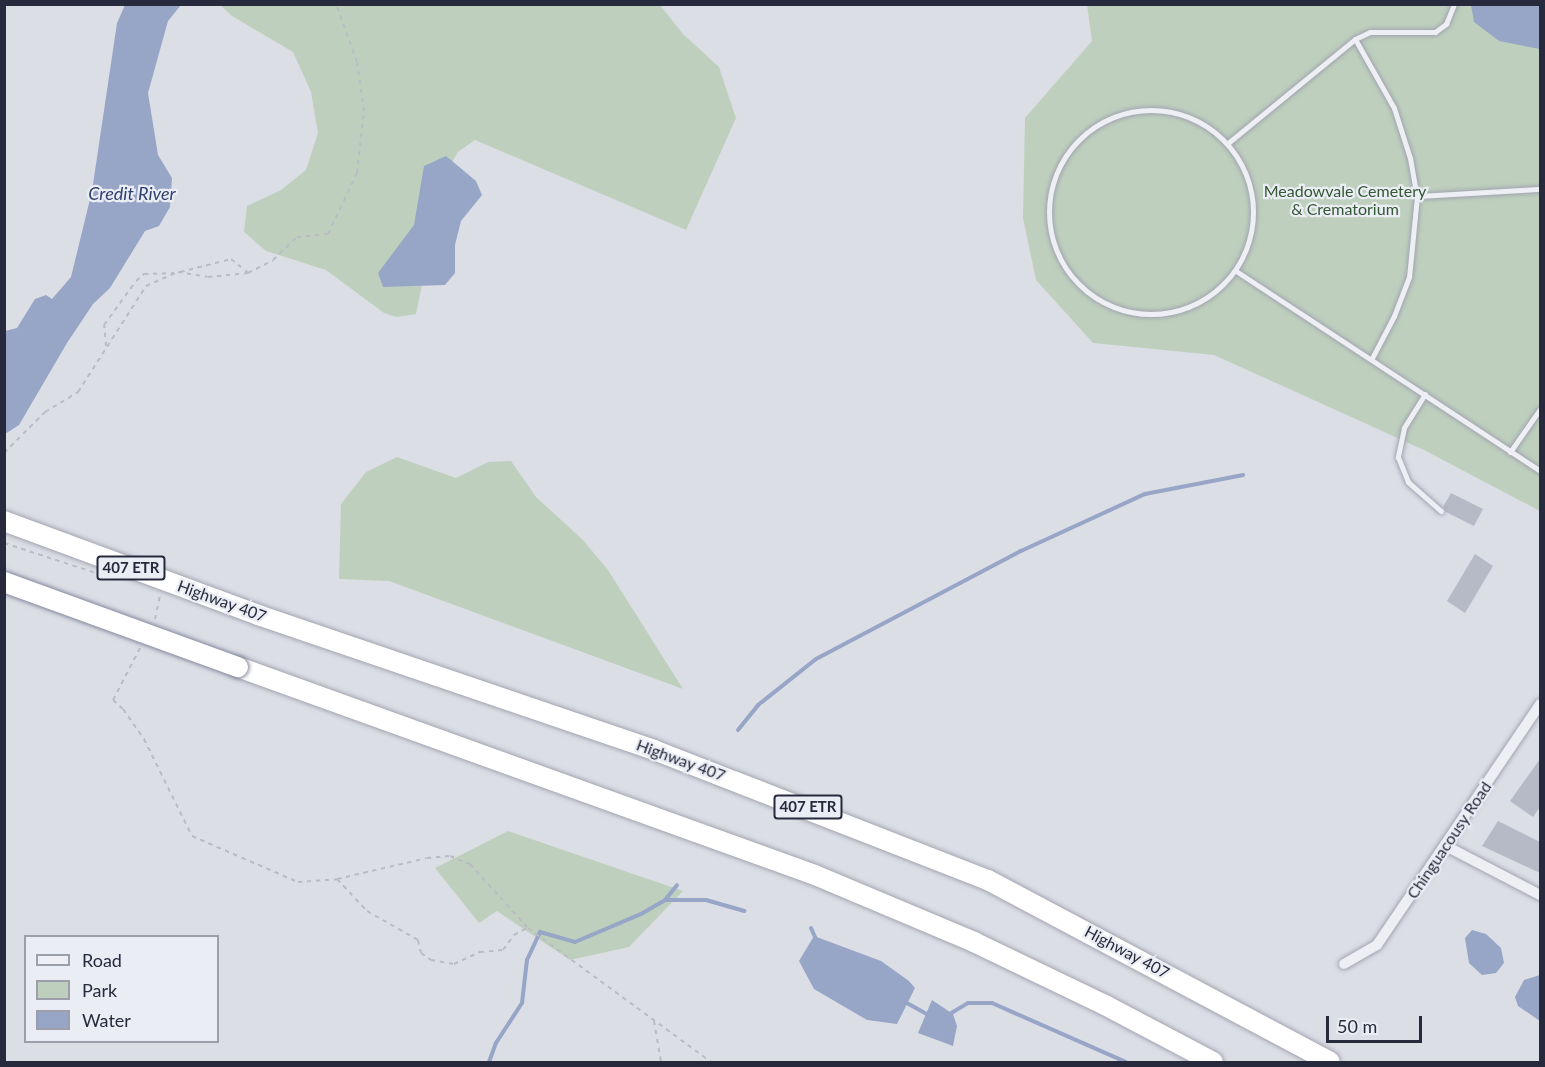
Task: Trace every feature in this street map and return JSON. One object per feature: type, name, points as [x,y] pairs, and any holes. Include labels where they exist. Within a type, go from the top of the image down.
[{"type":"highway","name":"Highway 407","points":[[4,521],[258,615],[654,750],[988,880],[1330,1062]]},
{"type":"highway","points":[[4,582],[815,875],[974,942],[1105,1005],[1213,1062]]},
{"type":"street","name":"Chinguacousy Road","points":[[1344,964],[1377,945],[1540,704]]},
{"type":"street","points":[[1446,846],[1540,895]]},
{"type":"lane","points":[[1228,143],[1355,39],[1370,32],[1435,32],[1446,24],[1454,4]]},
{"type":"lane","points":[[1355,39],[1394,108],[1410,158],[1417,196],[1408,278],[1394,316],[1372,358]]},
{"type":"lane","points":[[1128,111],[1173,112],[1199,120],[1228,143],[1246,172],[1254,206],[1250,240],[1236,271],[1210,297],[1177,312],[1141,315],[1114,308],[1076,284],[1056,253],[1047,218],[1052,182],[1068,149],[1095,125],[1128,111]]},
{"type":"lane","points":[[1417,196],[1540,189]]},
{"type":"lane","points":[[1236,271],[1372,358],[1540,471]]},
{"type":"lane","points":[[1425,394],[1404,428],[1398,457],[1408,482],[1441,511]]},
{"type":"lane","points":[[1510,452],[1540,409]]},
{"type":"path","points":[[106,346],[104,325],[136,281],[144,274],[178,272],[208,277],[248,273],[273,260],[297,237],[328,234],[357,173],[364,111],[361,84],[336,4]]},
{"type":"path","points":[[4,453],[45,412],[78,392],[146,286],[178,272],[231,259],[248,273]]},
{"type":"path","points":[[4,543],[105,576]]},
{"type":"path","points":[[149,591],[160,595],[151,627]]},
{"type":"path","points":[[145,637],[113,700],[123,708],[144,739],[192,836],[298,882],[337,879],[376,872],[393,864],[450,856],[470,864],[528,928],[711,1062]]},
{"type":"path","points":[[337,879],[367,911],[418,940],[421,952],[431,960],[454,964],[480,952],[503,950],[514,935],[528,928]]},
{"type":"path","points":[[654,1021],[661,1062]]},
{"type":"green space","points":[[220,5],[660,5],[683,34],[719,67],[736,118],[686,230],[475,140],[458,152],[445,174],[416,314],[397,317],[384,313],[326,270],[266,251],[244,232],[247,206],[281,190],[306,170],[318,133],[311,92],[293,52],[232,16]]},
{"type":"green space","name":"Meadowvale Cemetery & Crematorium","points":[[1087,5],[1540,5],[1540,511],[1424,450],[1214,355],[1093,343],[1036,280],[1023,218],[1025,118],[1092,41]]},
{"type":"green space","points":[[397,457],[456,478],[488,462],[511,461],[536,497],[583,540],[608,570],[683,689],[389,581],[339,579],[341,504],[366,472]]},
{"type":"green space","points":[[508,831],[683,891],[629,947],[570,960],[497,911],[479,923],[435,868]]},
{"type":"water","name":"Credit River","points":[[125,5],[181,5],[168,21],[148,93],[158,155],[172,178],[170,207],[159,226],[145,231],[110,288],[93,304],[67,343],[19,425],[5,434],[5,331],[17,328],[35,299],[46,295],[52,299],[71,277],[92,191],[117,23]]},
{"type":"water","points":[[1471,5],[1540,5],[1540,49],[1499,41],[1474,22]]},
{"type":"water","points":[[446,156],[476,181],[482,195],[461,221],[455,245],[455,273],[445,285],[383,287],[378,273],[414,225],[424,166]]},
{"type":"water","points":[[1472,930],[1486,934],[1501,948],[1504,963],[1496,973],[1482,975],[1469,963],[1465,938]]},
{"type":"water","points":[[814,936],[881,961],[909,981],[915,988],[897,1024],[867,1020],[814,989],[799,961]]},
{"type":"water","points":[[1540,975],[1540,1021],[1518,1006],[1515,997],[1524,980]]},
{"type":"water","points":[[932,1000],[953,1014],[957,1026],[953,1046],[918,1033]]},
{"type":"building","points":[[1451,493],[1483,509],[1474,526],[1446,512],[1443,507]]},
{"type":"building","points":[[1475,554],[1493,566],[1465,613],[1447,601]]},
{"type":"building","points":[[1540,759],[1540,807],[1533,817],[1510,801]]},
{"type":"building","points":[[1498,821],[1540,842],[1540,873],[1482,846]]},
{"type":"waterway","points":[[738,730],[758,705],[816,659],[1021,551],[1145,494],[1243,475]]},
{"type":"waterway","points":[[489,1062],[496,1043],[522,1003],[527,960],[540,932],[575,942],[641,914],[665,900],[677,885]]},
{"type":"waterway","points":[[666,900],[706,900],[744,911]]},
{"type":"waterway","points":[[811,928],[816,939]]},
{"type":"waterway","points":[[905,1002],[930,1016]]},
{"type":"waterway","points":[[948,1015],[968,1003],[992,1003],[1126,1062]]}]
